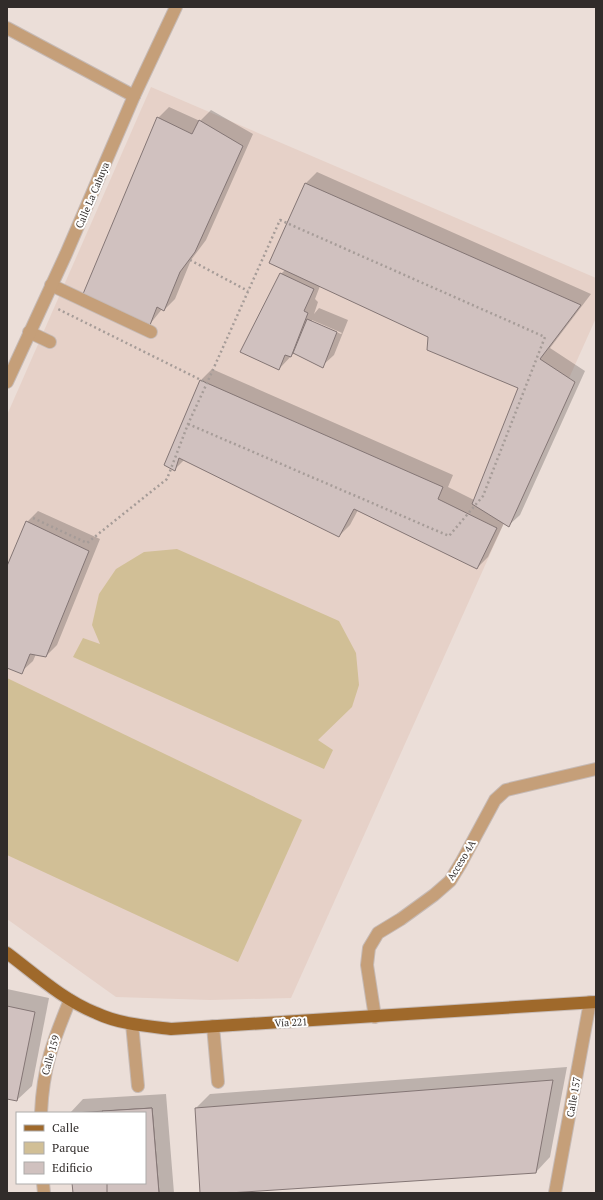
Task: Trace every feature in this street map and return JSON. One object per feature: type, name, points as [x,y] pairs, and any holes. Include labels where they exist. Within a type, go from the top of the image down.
[{"type":"main road","name":"Vía 221","points":[[7,953],[70,1000],[96,1014],[132,1024],[171,1029],[593,1002]]},
{"type":"street","name":"Calle La Cabuya","points":[[7,382],[134,96],[176,7]]},
{"type":"street","points":[[7,28],[134,96]]},
{"type":"street","points":[[51,285],[151,332]]},
{"type":"street","points":[[29,332],[50,342]]},
{"type":"street","name":"Acceso 4A","points":[[375,1017],[367,966],[369,948],[378,933],[401,919],[434,895],[450,881],[461,864],[495,800],[506,790],[596,769]]},
{"type":"street","name":"Calle 159","points":[[40,1112],[45,1070],[52,1044],[70,1000]]},
{"type":"street","name":"Calle 157","points":[[555,1193],[593,1002]]},
{"type":"street","points":[[132,1024],[138,1086]]},
{"type":"street","points":[[214,1026],[218,1082]]},
{"type":"path","points":[[33,518],[87,543],[167,479],[188,424],[280,220],[545,337],[483,496],[448,536],[188,424]]},
{"type":"path","points":[[190,260],[248,291]]},
{"type":"path","points":[[43,302],[207,383]]},
{"type":"shaded area","points":[[151,87],[596,278],[596,318],[291,998],[210,1000],[116,997],[7,919],[7,415]]},
{"type":"green space","points":[[177,549],[339,621],[356,653],[359,685],[352,707],[318,740],[333,750],[324,769],[73,657],[83,638],[100,644],[92,625],[99,594],[116,569],[144,552]]},
{"type":"green space","points":[[7,678],[302,820],[238,962],[7,855]]},
{"type":"building","points":[[157,117],[192,134],[199,120],[243,146],[195,252],[180,272],[164,311],[157,307],[150,325],[83,294]]},
{"type":"building","points":[[305,183],[581,305],[540,359],[575,382],[509,527],[472,504],[518,388],[427,350],[428,337],[269,263]]},
{"type":"building","points":[[280,273],[314,289],[304,311],[308,313],[291,357],[285,355],[279,370],[240,352]]},
{"type":"building","points":[[307,319],[337,332],[323,368],[293,353]]},
{"type":"building","points":[[200,380],[443,487],[438,499],[497,528],[477,569],[354,509],[339,537],[179,458],[175,471],[164,465]]},
{"type":"building","points":[[26,521],[89,551],[46,657],[30,654],[22,674],[7,668],[7,566]]},
{"type":"building","points":[[7,1006],[35,1012],[17,1101],[7,1099]]},
{"type":"building","points":[[553,1080],[536,1173],[229,1193],[200,1193],[195,1108]]},
{"type":"building","points":[[152,1108],[159,1193],[73,1193],[72,1184],[146,1184],[146,1112],[90,1112]]},
{"type":"building","points":[[152,1108],[159,1193],[107,1193],[107,1184],[146,1184],[146,1112],[102,1111]]}]
